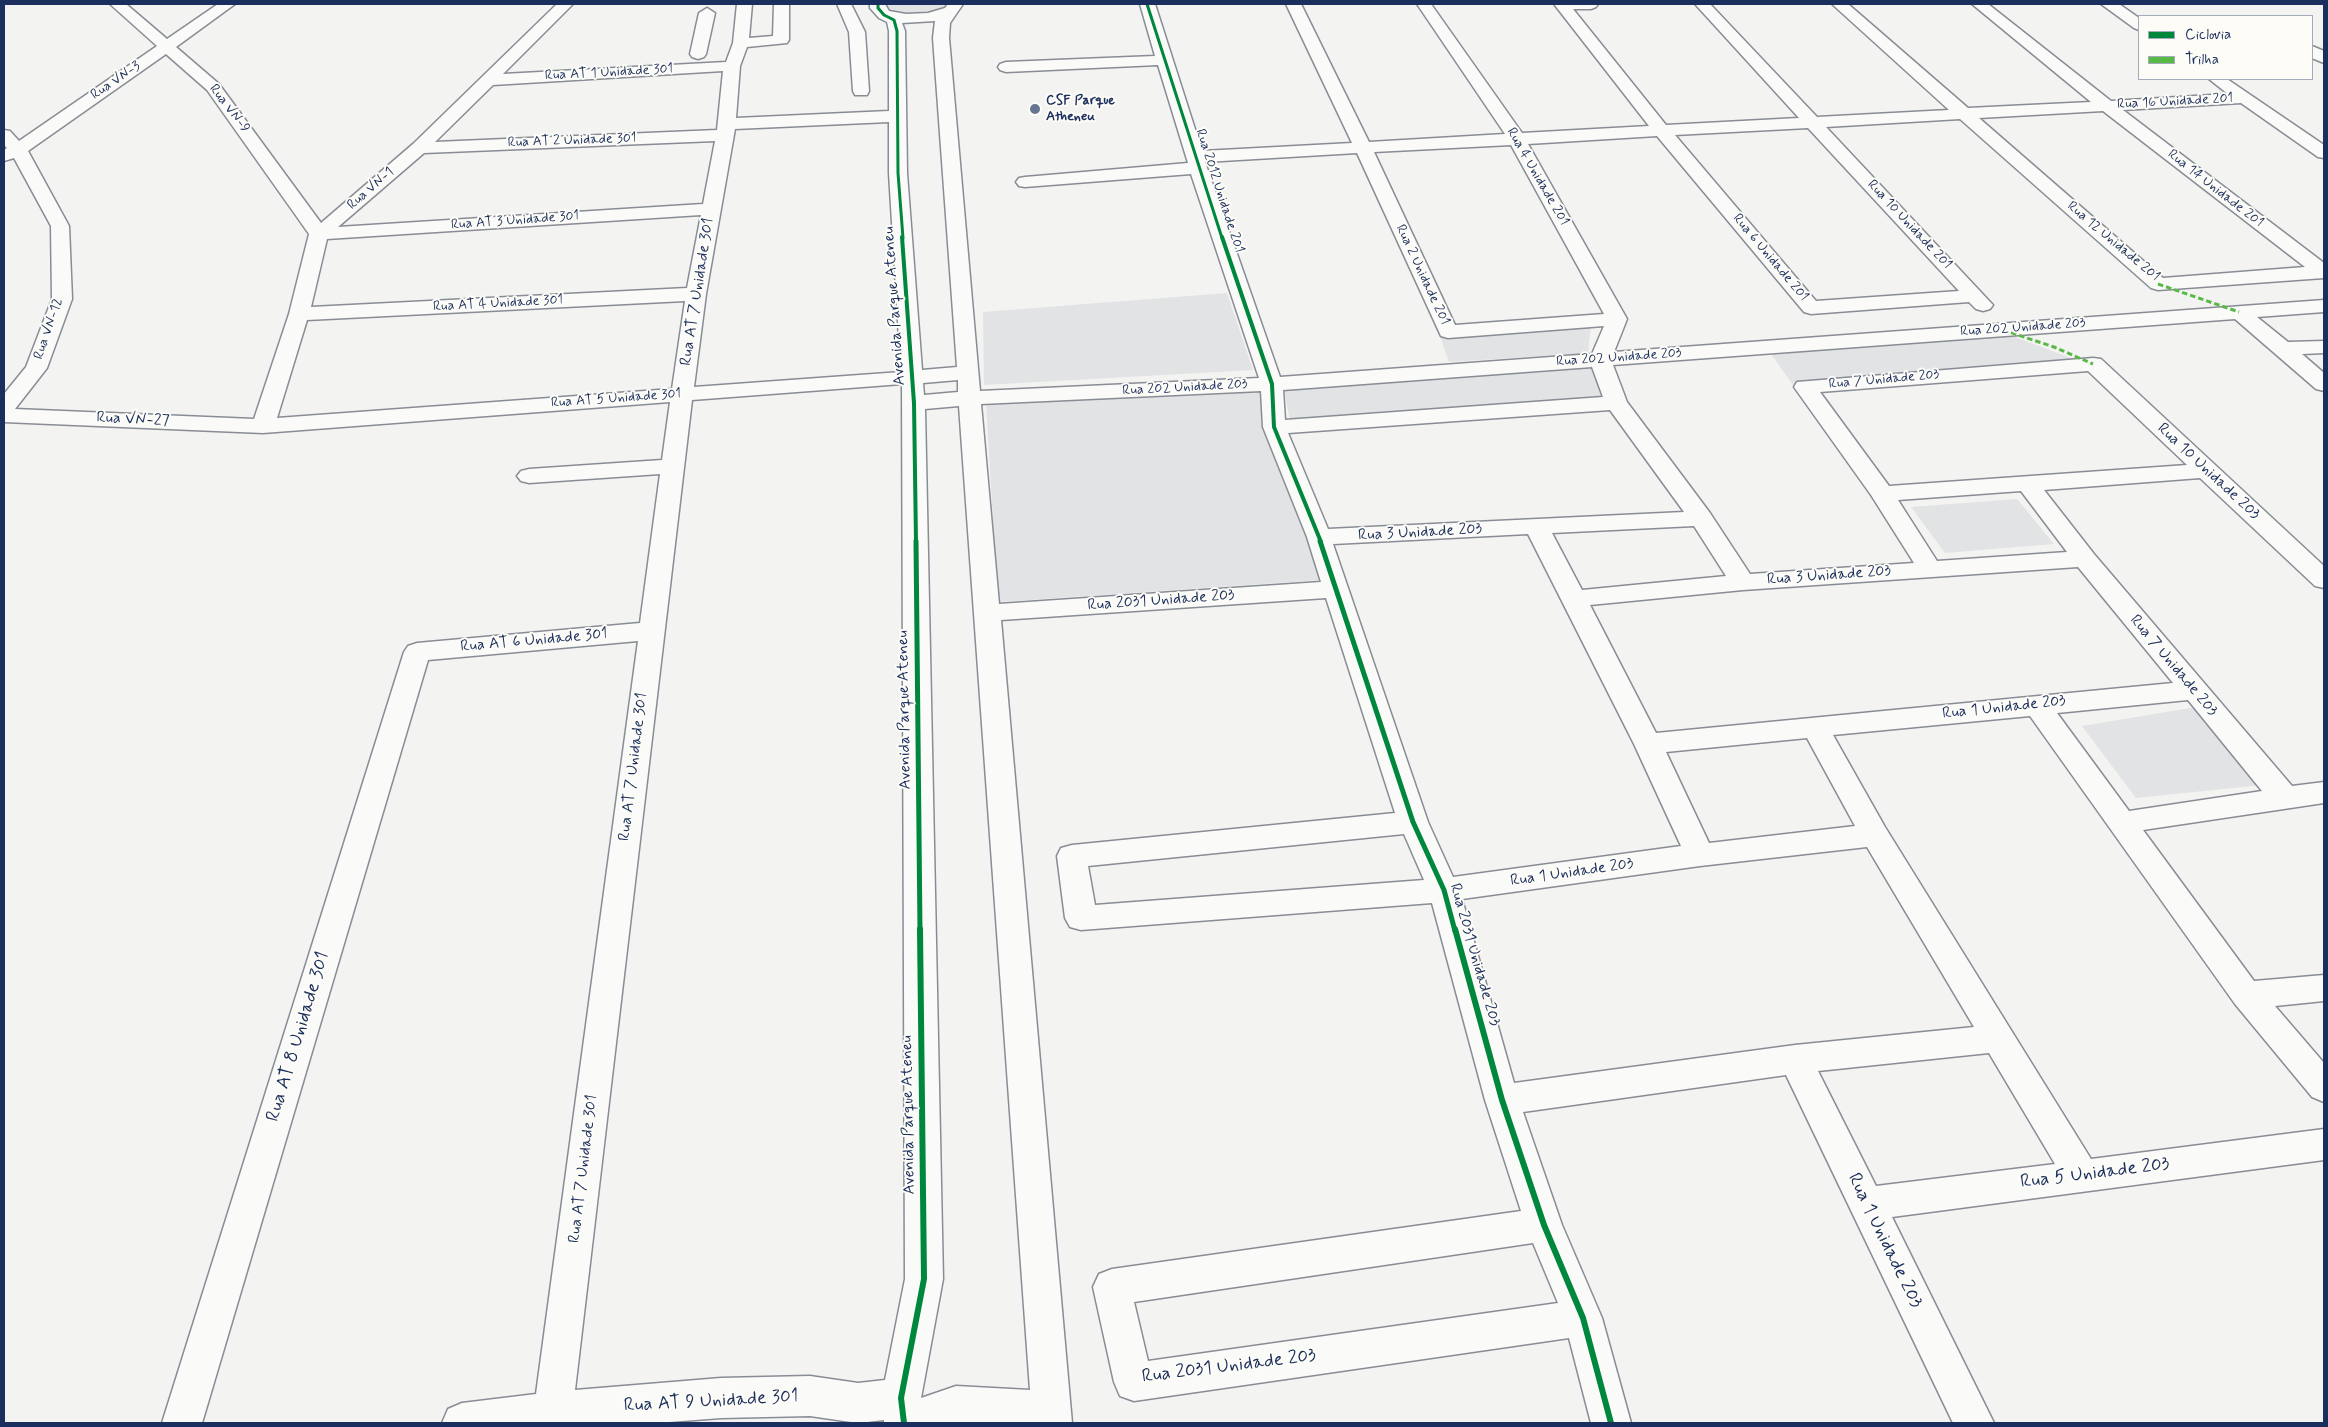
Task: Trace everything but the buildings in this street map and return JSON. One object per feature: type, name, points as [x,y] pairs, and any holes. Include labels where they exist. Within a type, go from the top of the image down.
[{"type":"street","name":"Rua VN-9","points":[[117,4],[214,87],[319,234]]},
{"type":"street","name":"Rua VN-3","points":[[11,153],[228,4]]},
{"type":"street","name":"Rua VN-1","points":[[319,234],[419,148],[565,4]]},
{"type":"street","name":"Rua AT 7 Unidade 301","points":[[553,1412],[672,466],[696,294],[726,130],[744,4]]},
{"type":"street","points":[[602,58],[737,54],[781,40],[782,4]]},
{"type":"street","points":[[844,4],[857,32],[859,42],[860,91]]},
{"type":"street","name":"Rua 2012 Unidade 201","points":[[1147,4],[1197,162],[1272,384]]},
{"type":"street","name":"Rua 2 Unidade 201","points":[[1293,4],[1362,146],[1448,332],[1617,319]]},
{"type":"street","name":"Rua 4 Unidade 201","points":[[1424,4],[1516,138],[1617,319]]},
{"type":"street","points":[[1562,4],[1591,4]]},
{"type":"street","name":"Rua 6 Unidade 201","points":[[1562,4],[1661,130],[1811,308],[1975,296]]},
{"type":"street","name":"Rua 10 Unidade 201","points":[[1702,4],[1975,296],[2002,330]]},
{"type":"street","name":"Rua 12 Unidade 201","points":[[1839,4],[1966,113],[2158,284],[2323,272]]},
{"type":"street","name":"Rua 14 Unidade 201","points":[[1979,4],[2106,105],[2323,272]]},
{"type":"street","points":[[2109,4],[2138,23]]},
{"type":"street","points":[[881,9],[906,18],[930,18],[953,7]]},
{"type":"street","points":[[953,7],[942,23],[941,38],[988,613],[1040,1299],[1052,1423]]},
{"type":"street","name":"Avenida Parque Ateneu","points":[[881,9],[894,20],[897,30],[898,173],[914,403],[924,1279],[907,1415]]},
{"type":"street","points":[[698,54],[707,13]]},
{"type":"street","points":[[2313,50],[2324,58]]},
{"type":"street","name":"Rua AT 1 Unidade 301","points":[[487,80],[737,54]]},
{"type":"street","points":[[1006,67],[1165,60]]},
{"type":"street","name":"Rua 16 Unidade 201","points":[[2218,80],[2324,153]]},
{"type":"street","name":"Rua 16 Unidade 201","points":[[2106,105],[2245,98]]},
{"type":"street","points":[[1362,146],[2106,105]]},
{"type":"street","points":[[726,130],[898,116]]},
{"type":"street","name":"Rua AT 2 Unidade 301","points":[[419,148],[726,130]]},
{"type":"street","name":"Rua VN-12","points":[[4,135],[11,153],[60,226],[62,299],[36,368],[4,408]]},
{"type":"street","name":"Rua 2012 Unidade 201","points":[[1025,182],[1197,162],[1362,146]]},
{"type":"street","name":"Rua AT 3 Unidade 301","points":[[319,234],[711,209]]},
{"type":"street","points":[[263,426],[299,314],[319,234]]},
{"type":"street","name":"Rua AT 4 Unidade 301","points":[[299,314],[696,294]]},
{"type":"street","name":"Rua 202 Unidade 203","points":[[914,403],[969,386],[1272,384],[2324,306]]},
{"type":"street","points":[[2239,312],[2324,384]]},
{"type":"street","points":[[1617,319],[1600,360],[1616,403],[1702,518],[1743,582]]},
{"type":"street","points":[[2283,349],[2324,347]]},
{"type":"street","name":"Rua 10 Unidade 203","points":[[2093,364],[2324,580]]},
{"type":"street","name":"Rua 7 Unidade 203","points":[[1930,569],[1882,494],[1805,387],[2093,364]]},
{"type":"street","name":"Rua AT 5 Unidade 301","points":[[263,426],[912,376],[969,386]]},
{"type":"street","name":"Rua 2031 Unidade 203","points":[[1272,384],[1274,427],[1319,537],[1413,822],[1444,890],[1502,1100],[1544,1225],[1583,1318],[1611,1423]]},
{"type":"street","points":[[1274,427],[1616,403]]},
{"type":"street","name":"Rua VN-27","points":[[4,415],[263,426]]},
{"type":"street","points":[[529,476],[672,466]]},
{"type":"street","points":[[1882,494],[2206,471]]},
{"type":"street","name":"Rua 7 Unidade 203","points":[[2028,484],[2085,559],[2284,797]]},
{"type":"street","name":"Rua 3 Unidade 203","points":[[1319,537],[1702,518]]},
{"type":"street","points":[[1537,527],[1572,599],[1648,744],[1700,855]]},
{"type":"street","name":"Rua 3 Unidade 203","points":[[1572,599],[1743,582],[2085,559]]},
{"type":"street","name":"Rua 2031 Unidade 203","points":[[988,613],[1335,589]]},
{"type":"street","name":"Rua AT 6 Unidade 301","points":[[417,652],[651,631]]},
{"type":"street","name":"Rua AT 8 Unidade 301","points":[[182,1423],[417,652]]},
{"type":"street","name":"Rua 1 Unidade 203","points":[[1648,744],[2036,704],[2193,690]]},
{"type":"street","points":[[2036,704],[2246,994],[2324,1087]]},
{"type":"street","points":[[1814,728],[1875,835],[2082,1176]]},
{"type":"street","points":[[2121,823],[2324,792]]},
{"type":"street","name":"Rua 2031 Unidade 203","points":[[1413,822],[1072,856],[1081,918],[1444,890]]},
{"type":"street","name":"Rua 1 Unidade 203","points":[[1444,890],[1700,855],[1875,835]]},
{"type":"street","points":[[2246,994],[2324,988]]},
{"type":"street","points":[[1502,1100],[1795,1059],[1998,1038]]},
{"type":"street","name":"Rua 1 Unidade 203","points":[[1795,1059],[1974,1423]]},
{"type":"street","name":"Rua 5 Unidade 203","points":[[1866,1204],[2324,1145]]},
{"type":"street","name":"Rua 2031 Unidade 203","points":[[1544,1225],[1112,1287],[1134,1382],[1583,1318]]},
{"type":"street","name":"Rua AT 9 Unidade 301","points":[[462,1423],[553,1412],[721,1398],[810,1396],[858,1403],[907,1415]]},
{"type":"street","points":[[907,1415],[929,1415],[956,1406],[1028,1409],[1047,1423]]},
{"type":"shaded area","points":[[885,4],[948,4],[941,10],[925,14],[908,15],[888,10]]},
{"type":"shaded area","points":[[1227,293],[1253,370],[984,385],[983,312]]},
{"type":"shaded area","points":[[1591,325],[1588,353],[1449,362],[1440,336]]},
{"type":"shaded area","points":[[1999,331],[2082,362],[1793,385],[1771,354]]},
{"type":"shaded area","points":[[1590,364],[1602,397],[1290,421],[1284,390]]},
{"type":"shaded area","points":[[1260,387],[1321,580],[998,602],[986,404]]},
{"type":"shaded area","points":[[2017,499],[2054,544],[1945,553],[1911,507]]},
{"type":"shaded area","points":[[2202,706],[2262,785],[2136,798],[2082,726]]},
{"type":"marked path","points":[[2158,284],[2239,312]]},
{"type":"marked path","points":[[2003,330],[2054,347],[2093,364]]},
{"type":"cycle path","points":[[878,4],[878,8],[884,15],[894,20],[897,31],[898,173],[914,403],[924,1279],[901,1398],[904,1423]]},
{"type":"cycle path","points":[[1147,4],[1198,168],[1272,384],[1274,427],[1319,537],[1413,822],[1444,890],[1502,1100],[1544,1225],[1583,1318],[1611,1423]]},
{"type":"place","name":"CSF Parque Atheneu","points":[[1035,109]]}]
